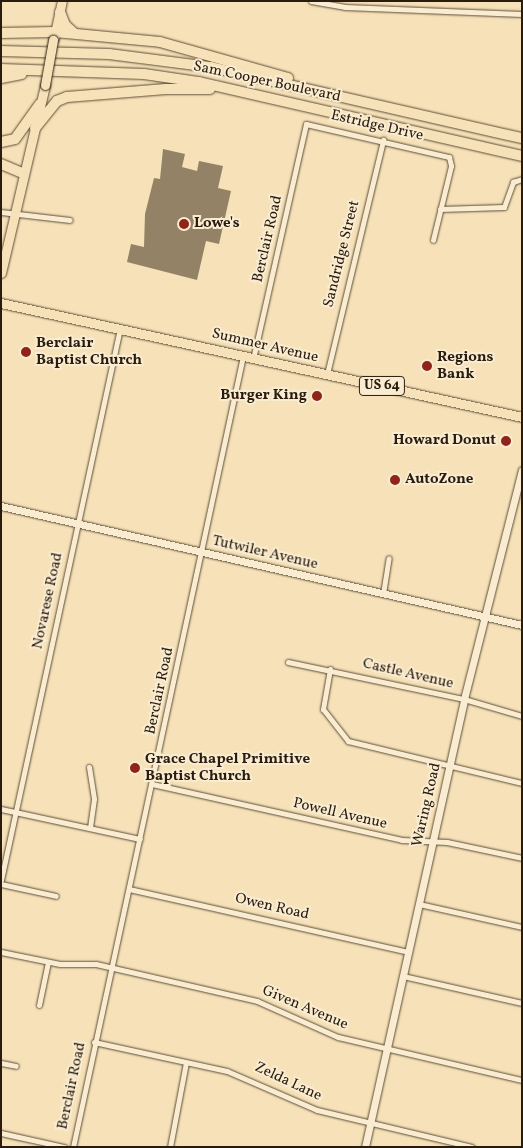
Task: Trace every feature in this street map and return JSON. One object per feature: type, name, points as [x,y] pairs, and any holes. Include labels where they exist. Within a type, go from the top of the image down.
[{"type":"highway","points":[[60,12],[61,32]]},
{"type":"highway","points":[[1,32],[61,32],[160,42],[286,77],[311,89]]},
{"type":"highway","name":"Sam Cooper Boulevard","points":[[1,51],[160,59],[311,89],[522,138]]},
{"type":"highway","name":"Sam Cooper Boulevard","points":[[1,69],[144,74],[258,93],[522,156]]},
{"type":"highway","points":[[1,78],[55,70]]},
{"type":"highway","points":[[35,128],[57,100],[68,97],[166,89],[258,93]]},
{"type":"highway","points":[[1,142],[15,139],[40,104]]},
{"type":"highway","points":[[1,164],[24,174]]},
{"type":"main road","points":[[60,12],[62,1]]},
{"type":"main road","points":[[1,273],[40,104],[61,32]]},
{"type":"main road","name":"Summer Avenue","points":[[1,303],[522,417]]},
{"type":"street","points":[[311,1],[344,7],[522,14]]},
{"type":"street","name":"Estridge Drive","points":[[306,124],[443,154],[451,162],[440,209]]},
{"type":"street","name":"Berclair Road","points":[[253,359],[306,124]]},
{"type":"street","name":"Sandridge Street","points":[[327,374],[383,140]]},
{"type":"street","points":[[434,240],[440,209],[504,207],[519,178]]},
{"type":"street","points":[[1,212],[70,220]]},
{"type":"street","name":"Novarese Road","points":[[1,880],[120,328]]},
{"type":"street","name":"Berclair Road","points":[[73,1147],[94,1042],[203,553],[243,356]]},
{"type":"street","name":"Waring Road","points":[[365,1147],[483,617],[522,470]]},
{"type":"street","name":"Tutwiler Avenue","points":[[1,506],[522,626]]},
{"type":"street","points":[[383,594],[389,558]]},
{"type":"street","name":"Castle Avenue","points":[[288,662],[330,669],[464,699],[522,716]]},
{"type":"street","points":[[330,669],[323,708],[348,741],[522,783]]},
{"type":"street","points":[[89,767],[94,799],[90,827]]},
{"type":"street","name":"Powell Avenue","points":[[152,784],[402,840],[432,842],[522,858]]},
{"type":"street","points":[[1,809],[140,839]]},
{"type":"street","points":[[1,884],[56,896]]},
{"type":"street","name":"Owen Road","points":[[129,889],[408,952]]},
{"type":"street","points":[[419,904],[522,927]]},
{"type":"street","name":"Given Avenue","points":[[1,952],[48,962],[111,967],[257,1001],[338,1037],[387,1050],[522,1080]]},
{"type":"street","points":[[39,1004],[48,962]]},
{"type":"street","points":[[403,976],[522,1003]]},
{"type":"street","name":"Zelda Lane","points":[[94,1042],[244,1076],[317,1110],[472,1147]]},
{"type":"street","points":[[170,1147],[186,1062]]},
{"type":"street","points":[[1,1063],[16,1066]]},
{"type":"street","points":[[1,1133],[64,1147]]},
{"type":"building","name":"Lowe's","points":[[163,149],[185,154],[182,167],[197,171],[199,161],[223,166],[218,188],[231,191],[219,244],[206,241],[197,280],[127,262],[131,244],[144,247],[145,214],[154,178],[160,179]]},
{"type":"place","name":"Lowe's","points":[[184,224]]},
{"type":"place","name":"Berclair Baptist Church","points":[[26,352]]},
{"type":"place","name":"Regions Bank","points":[[427,366]]},
{"type":"place","name":"Burger King","points":[[317,396]]},
{"type":"place","name":"Howard Donut","points":[[506,441]]},
{"type":"place","name":"AutoZone","points":[[395,480]]},
{"type":"place","name":"Grace Chapel Primitive Baptist Church","points":[[135,768]]}]
